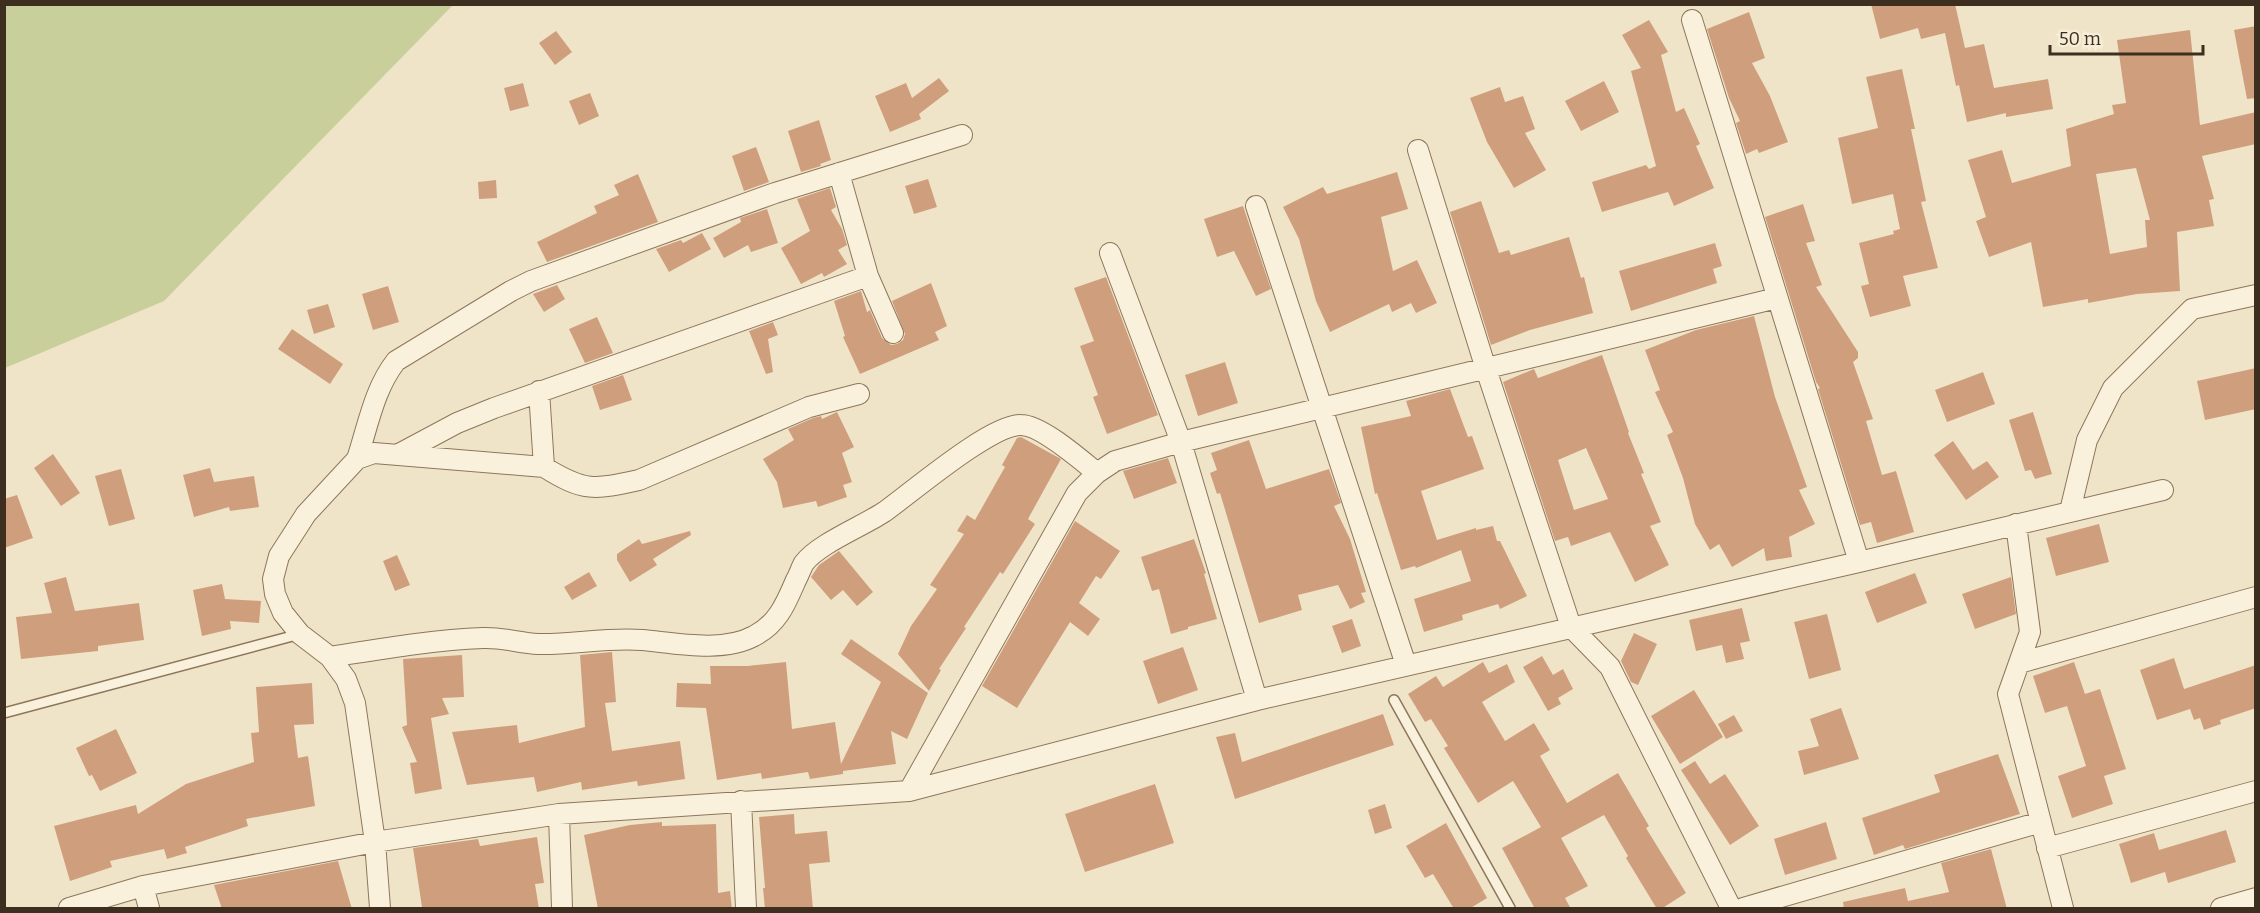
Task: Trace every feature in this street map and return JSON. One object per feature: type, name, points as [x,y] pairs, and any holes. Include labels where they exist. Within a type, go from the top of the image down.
[{"type":"street","points":[[1692,20],[1859,562]]},
{"type":"street","points":[[380,909],[375,842],[355,703],[346,679],[330,657],[300,634],[283,613],[275,594],[273,579],[279,556],[306,514],[357,459],[378,392],[396,361],[531,280],[775,193],[962,135]]},
{"type":"street","points":[[1418,150],[1486,369],[1571,627],[1610,667],[1731,909]]},
{"type":"street","points":[[839,173],[868,276],[893,333]]},
{"type":"street","points":[[1256,206],[1406,665]]},
{"type":"street","points":[[1110,253],[1181,442],[1257,700]]},
{"type":"street","points":[[399,454],[457,423],[539,391],[868,276]]},
{"type":"street","points":[[2070,511],[2087,440],[2113,388],[2192,309],[2256,295]]},
{"type":"street","points":[[909,791],[1077,493],[1097,473],[1115,461],[1181,442],[1778,298]]},
{"type":"street","points":[[539,391],[544,467]]},
{"type":"street","points":[[357,459],[374,453],[399,454],[544,467],[567,482],[584,487],[609,487],[639,480],[809,407],[859,394]]},
{"type":"street","points":[[330,657],[413,644],[486,638],[538,644],[615,639],[696,646],[732,643],[753,637],[777,619],[804,563],[821,548],[884,511],[938,470],[994,434],[1017,424],[1030,426],[1066,448],[1097,473]]},
{"type":"street","points":[[69,909],[143,886],[375,842],[559,814],[909,791],[1257,700],[2163,490]]},
{"type":"street","points":[[2016,524],[2030,632],[2008,694],[2063,909]]},
{"type":"street","points":[[2019,663],[2256,597]]},
{"type":"street","points":[[2047,848],[2256,791]]},
{"type":"street","points":[[741,801],[746,909]]},
{"type":"street","points":[[559,814],[562,909]]},
{"type":"street","points":[[1743,909],[2041,822]]},
{"type":"street","points":[[143,886],[149,909]]},
{"type":"street","points":[[2222,909],[2256,898]]},
{"type":"lane","points":[[4,713],[300,634]]},
{"type":"lane","points":[[1394,700],[1510,909]]},
{"type":"green space","points":[[5,4],[453,5],[164,301],[5,368]]},
{"type":"building","points":[[1871,4],[1955,4],[1965,48],[1984,44],[1994,88],[2048,79],[2053,109],[2006,117],[2006,113],[1967,122],[1959,85],[1956,86],[1945,33],[1921,39],[1918,28],[1880,39]]},
{"type":"building","points":[[1749,12],[1765,58],[1752,63],[1770,96],[1788,142],[1759,153],[1757,149],[1746,154],[1736,123],[1740,121],[1729,98],[1707,29]]},
{"type":"building","points":[[1649,20],[1668,52],[1661,55],[1676,112],[1684,108],[1700,144],[1696,146],[1714,188],[1674,206],[1668,192],[1602,212],[1592,182],[1646,165],[1649,169],[1656,166],[1631,71],[1641,68],[1622,35]]},
{"type":"building","points":[[2256,26],[2256,98],[2247,99],[2234,30]]},
{"type":"building","points":[[2190,30],[2200,125],[2256,112],[2256,144],[2202,156],[2214,199],[2209,200],[2214,226],[2177,232],[2180,291],[2137,294],[2088,303],[2088,299],[2043,307],[2031,242],[1989,257],[1976,221],[1986,217],[1968,160],[2002,150],[2012,183],[2071,166],[2066,129],[2114,114],[2112,105],[2126,103],[2117,40]],"holes":[[[2136,168],[2150,220],[2145,220],[2147,247],[2110,254],[2096,174]]]},
{"type":"building","points":[[556,31],[572,52],[555,65],[539,43]]},
{"type":"building","points":[[1902,69],[1915,129],[1911,129],[1926,201],[1921,202],[1938,268],[1903,276],[1911,306],[1870,317],[1861,286],[1869,284],[1859,243],[1894,234],[1893,231],[1900,229],[1893,194],[1852,204],[1838,138],[1878,128],[1866,77]]},
{"type":"building","points":[[939,78],[949,91],[919,114],[921,119],[890,132],[875,96],[906,83],[912,98]]},
{"type":"building","points":[[1604,81],[1619,112],[1581,131],[1565,101]]},
{"type":"building","points":[[523,83],[529,106],[510,111],[504,88]]},
{"type":"building","points":[[1500,87],[1505,102],[1523,96],[1535,129],[1525,133],[1546,170],[1514,188],[1487,142],[1470,98]]},
{"type":"building","points":[[590,93],[599,116],[579,125],[569,101]]},
{"type":"building","points":[[819,120],[831,160],[820,164],[821,166],[801,172],[788,131]]},
{"type":"building","points":[[756,147],[769,182],[744,191],[732,156]]},
{"type":"building","points":[[1397,172],[1408,209],[1381,217],[1393,271],[1417,260],[1437,303],[1416,313],[1411,303],[1392,312],[1389,304],[1330,332],[1316,301],[1299,239],[1283,207],[1323,187],[1327,194]]},
{"type":"building","points":[[638,174],[658,222],[547,262],[537,242],[597,213],[594,206],[619,195],[614,185]]},
{"type":"building","points":[[928,179],[937,207],[914,214],[905,186]]},
{"type":"building","points":[[496,180],[497,198],[479,199],[478,182]]},
{"type":"building","points":[[830,188],[836,207],[831,210],[842,229],[847,245],[838,250],[847,264],[824,277],[822,273],[801,284],[781,248],[810,231],[797,199]]},
{"type":"building","points":[[1481,201],[1499,253],[1509,250],[1511,255],[1569,237],[1581,278],[1584,277],[1593,313],[1530,330],[1491,345],[1450,212]]},
{"type":"building","points":[[1803,204],[1815,241],[1806,243],[1822,285],[1816,287],[1858,352],[1858,358],[1853,362],[1873,419],[1866,421],[1882,475],[1896,471],[1914,532],[1877,543],[1871,522],[1860,525],[1818,389],[1820,388],[1816,382],[1765,217]]},
{"type":"building","points":[[1243,206],[1271,289],[1256,296],[1234,251],[1217,257],[1204,219]]},
{"type":"building","points":[[767,209],[778,243],[751,252],[748,245],[724,258],[713,238],[741,222],[740,218]]},
{"type":"building","points":[[702,233],[711,249],[669,272],[656,249],[681,240],[683,243]]},
{"type":"building","points":[[1715,243],[1722,266],[1713,269],[1717,283],[1631,311],[1619,271]]},
{"type":"building","points":[[1106,277],[1158,415],[1107,434],[1093,397],[1098,395],[1080,346],[1094,341],[1074,288]]},
{"type":"building","points":[[931,283],[947,326],[935,332],[939,340],[860,374],[843,337],[845,336],[834,301],[861,291],[867,312],[870,310],[882,338],[891,345],[897,344],[903,340],[905,334],[892,301]]},
{"type":"building","points":[[557,285],[565,299],[544,312],[533,294]]},
{"type":"building","points":[[388,286],[399,322],[373,330],[362,294]]},
{"type":"building","points":[[328,304],[335,327],[314,334],[307,310]]},
{"type":"building","points":[[1754,316],[1775,397],[1807,487],[1799,490],[1815,524],[1789,537],[1792,557],[1766,561],[1764,548],[1732,567],[1719,544],[1710,550],[1695,524],[1683,478],[1667,435],[1673,432],[1655,392],[1660,390],[1645,350],[1696,330]]},
{"type":"building","points":[[597,317],[613,353],[585,363],[569,329]]},
{"type":"building","points":[[773,322],[778,335],[768,339],[773,372],[766,374],[749,331]]},
{"type":"building","points":[[292,329],[343,364],[330,384],[278,349]]},
{"type":"building","points":[[1602,355],[1644,473],[1641,474],[1661,522],[1650,526],[1669,565],[1635,582],[1610,532],[1571,546],[1568,537],[1555,541],[1503,382],[1534,369],[1538,378]],"holes":[[[1586,448],[1608,499],[1574,510],[1558,460]]]},
{"type":"building","points":[[1225,362],[1238,403],[1198,416],[1185,375]]},
{"type":"building","points":[[2256,368],[2256,409],[2205,420],[2197,381]]},
{"type":"building","points":[[1983,372],[1995,404],[1947,422],[1935,390]]},
{"type":"building","points":[[623,375],[632,400],[600,410],[592,386]]},
{"type":"building","points":[[1450,389],[1468,437],[1472,436],[1484,469],[1421,491],[1437,540],[1476,528],[1476,530],[1493,526],[1497,541],[1500,541],[1527,596],[1500,609],[1498,604],[1462,615],[1463,620],[1424,632],[1414,599],[1471,581],[1461,550],[1416,568],[1415,566],[1401,570],[1377,493],[1375,494],[1361,427],[1411,416],[1406,401]]},
{"type":"building","points":[[837,412],[854,447],[842,453],[852,482],[843,485],[847,497],[818,507],[816,501],[783,508],[777,482],[763,459],[794,440],[788,429],[813,418],[821,416],[822,419]]},
{"type":"building","points":[[2033,412],[2052,474],[2035,479],[2031,470],[2025,471],[2009,420]]},
{"type":"building","points":[[1021,437],[1061,459],[1028,519],[1035,524],[1003,574],[1000,572],[964,627],[966,628],[939,669],[941,670],[929,691],[898,654],[911,626],[937,589],[930,585],[964,534],[957,531],[967,515],[975,520],[1005,467],[1002,465],[1017,438]]},
{"type":"building","points":[[1249,440],[1266,489],[1329,469],[1341,503],[1334,506],[1350,539],[1366,592],[1361,593],[1365,602],[1350,609],[1338,585],[1298,595],[1302,610],[1259,623],[1220,493],[1217,494],[1210,473],[1217,470],[1211,453]]},
{"type":"building","points":[[1953,441],[1973,470],[1987,461],[1999,477],[1966,500],[1934,455]]},
{"type":"building","points":[[53,454],[80,493],[61,506],[34,468]]},
{"type":"building","points":[[1168,458],[1177,483],[1134,499],[1123,471]]},
{"type":"building","points":[[210,468],[214,482],[254,476],[259,507],[230,511],[229,507],[194,517],[183,475]]},
{"type":"building","points":[[121,469],[135,519],[109,526],[95,476]]},
{"type":"building","points":[[17,495],[33,538],[4,548],[4,499]]},
{"type":"building","points":[[1075,521],[1120,551],[1101,579],[1096,576],[1079,603],[1100,619],[1088,636],[1070,622],[1017,708],[982,686]]},
{"type":"building","points":[[2099,524],[2109,562],[2056,576],[2046,538]]},
{"type":"building","points":[[690,531],[691,535],[653,559],[657,565],[630,582],[617,560],[617,554],[639,539],[642,544]]},
{"type":"building","points":[[1194,539],[1206,573],[1204,574],[1217,619],[1171,634],[1159,589],[1152,591],[1141,557]]},
{"type":"building","points":[[839,551],[873,592],[857,606],[843,590],[831,600],[811,577],[819,565]]},
{"type":"building","points":[[397,555],[410,585],[395,591],[383,561]]},
{"type":"building","points":[[589,572],[597,586],[572,600],[564,587]]},
{"type":"building","points":[[1915,573],[1927,603],[1877,623],[1865,592]]},
{"type":"building","points":[[66,577],[75,611],[139,603],[144,640],[98,646],[98,651],[21,659],[16,617],[52,613],[44,583]]},
{"type":"building","points":[[2011,577],[2016,614],[1975,629],[1962,594]]},
{"type":"building","points":[[222,584],[225,599],[261,601],[259,623],[230,621],[231,629],[202,636],[193,590]]},
{"type":"building","points":[[1742,608],[1750,641],[1740,643],[1744,659],[1726,663],[1722,645],[1696,651],[1689,620]]},
{"type":"building","points":[[1827,614],[1841,670],[1809,679],[1794,622]]},
{"type":"building","points":[[1352,619],[1361,646],[1342,653],[1332,626]]},
{"type":"building","points":[[1634,633],[1657,644],[1638,685],[1631,682],[1621,661]]},
{"type":"building","points":[[851,639],[928,693],[907,739],[891,731],[896,764],[843,771],[843,774],[810,779],[808,772],[762,779],[761,773],[717,780],[706,708],[676,707],[677,683],[711,684],[710,666],[747,666],[786,662],[792,729],[835,722],[841,764],[881,682],[841,654]]},
{"type":"building","points":[[1183,647],[1198,690],[1158,704],[1143,661]]},
{"type":"building","points":[[612,652],[616,702],[605,703],[612,751],[680,741],[685,779],[638,786],[637,781],[582,790],[581,782],[537,792],[534,777],[467,785],[452,732],[517,725],[519,743],[585,727],[580,655]]},
{"type":"building","points":[[462,655],[464,697],[442,698],[449,714],[431,718],[442,789],[415,794],[410,763],[417,762],[402,727],[407,725],[403,659]]},
{"type":"building","points":[[1542,656],[1553,675],[1563,669],[1573,689],[1558,698],[1561,704],[1548,711],[1523,667]]},
{"type":"building","points":[[2174,658],[2184,689],[2256,665],[2256,708],[2220,720],[2221,724],[2204,730],[2200,718],[2194,720],[2190,709],[2157,720],[2140,670]]},
{"type":"building","points":[[1483,662],[1489,673],[1507,664],[1515,682],[1482,702],[1505,741],[1534,723],[1550,750],[1540,756],[1567,803],[1618,773],[1649,826],[1646,828],[1686,893],[1661,909],[1657,909],[1626,858],[1628,856],[1604,815],[1561,838],[1588,886],[1565,898],[1571,909],[1535,909],[1502,848],[1541,827],[1513,781],[1478,803],[1444,748],[1448,746],[1431,719],[1425,722],[1408,694],[1436,676],[1443,687]]},
{"type":"building","points":[[2074,662],[2085,694],[2100,689],[2126,769],[2104,776],[2113,804],[2072,818],[2058,776],[2086,766],[2067,706],[2045,713],[2033,676]]},
{"type":"building","points":[[312,683],[314,724],[294,725],[298,758],[308,756],[315,806],[246,819],[248,826],[185,847],[187,853],[167,859],[164,849],[110,861],[112,867],[70,881],[54,826],[136,805],[138,814],[186,784],[254,762],[251,733],[259,732],[256,687]]},
{"type":"building","points":[[1694,690],[1723,737],[1680,764],[1651,716]]},
{"type":"building","points":[[1841,708],[1859,759],[1804,775],[1798,751],[1819,746],[1810,719]]},
{"type":"building","points":[[1383,714],[1394,745],[1235,799],[1216,737],[1235,733],[1242,762]]},
{"type":"building","points":[[1734,715],[1743,731],[1726,739],[1718,724]]},
{"type":"building","points":[[116,729],[137,773],[100,791],[92,775],[89,776],[76,748]]},
{"type":"building","points":[[1998,754],[2020,814],[1905,849],[1903,845],[1874,855],[1862,818],[1940,792],[1934,775]]},
{"type":"building","points":[[1695,761],[1710,784],[1725,774],[1759,826],[1730,845],[1681,770]]},
{"type":"building","points":[[1155,784],[1174,843],[1085,872],[1065,814]]},
{"type":"building","points":[[1385,804],[1392,828],[1375,834],[1368,810]]},
{"type":"building","points":[[794,814],[795,834],[827,831],[830,862],[809,864],[813,909],[765,909],[759,817]]},
{"type":"building","points":[[662,822],[662,826],[716,824],[718,893],[730,891],[732,909],[598,909],[584,835],[630,825]]},
{"type":"building","points":[[1826,822],[1837,859],[1785,875],[1774,839]]},
{"type":"building","points":[[1446,823],[1487,898],[1469,909],[1454,909],[1433,874],[1425,878],[1406,846]]},
{"type":"building","points":[[2226,830],[2236,862],[2168,883],[2165,872],[2131,883],[2119,844],[2154,833],[2159,850]]},
{"type":"building","points":[[537,837],[544,883],[535,884],[539,909],[422,907],[413,848],[478,839],[480,846]]},
{"type":"building","points":[[1991,849],[2007,909],[1844,909],[1843,902],[1905,888],[1908,901],[1949,892],[1941,863]]},
{"type":"building","points":[[338,861],[352,909],[222,909],[214,885]]}]
